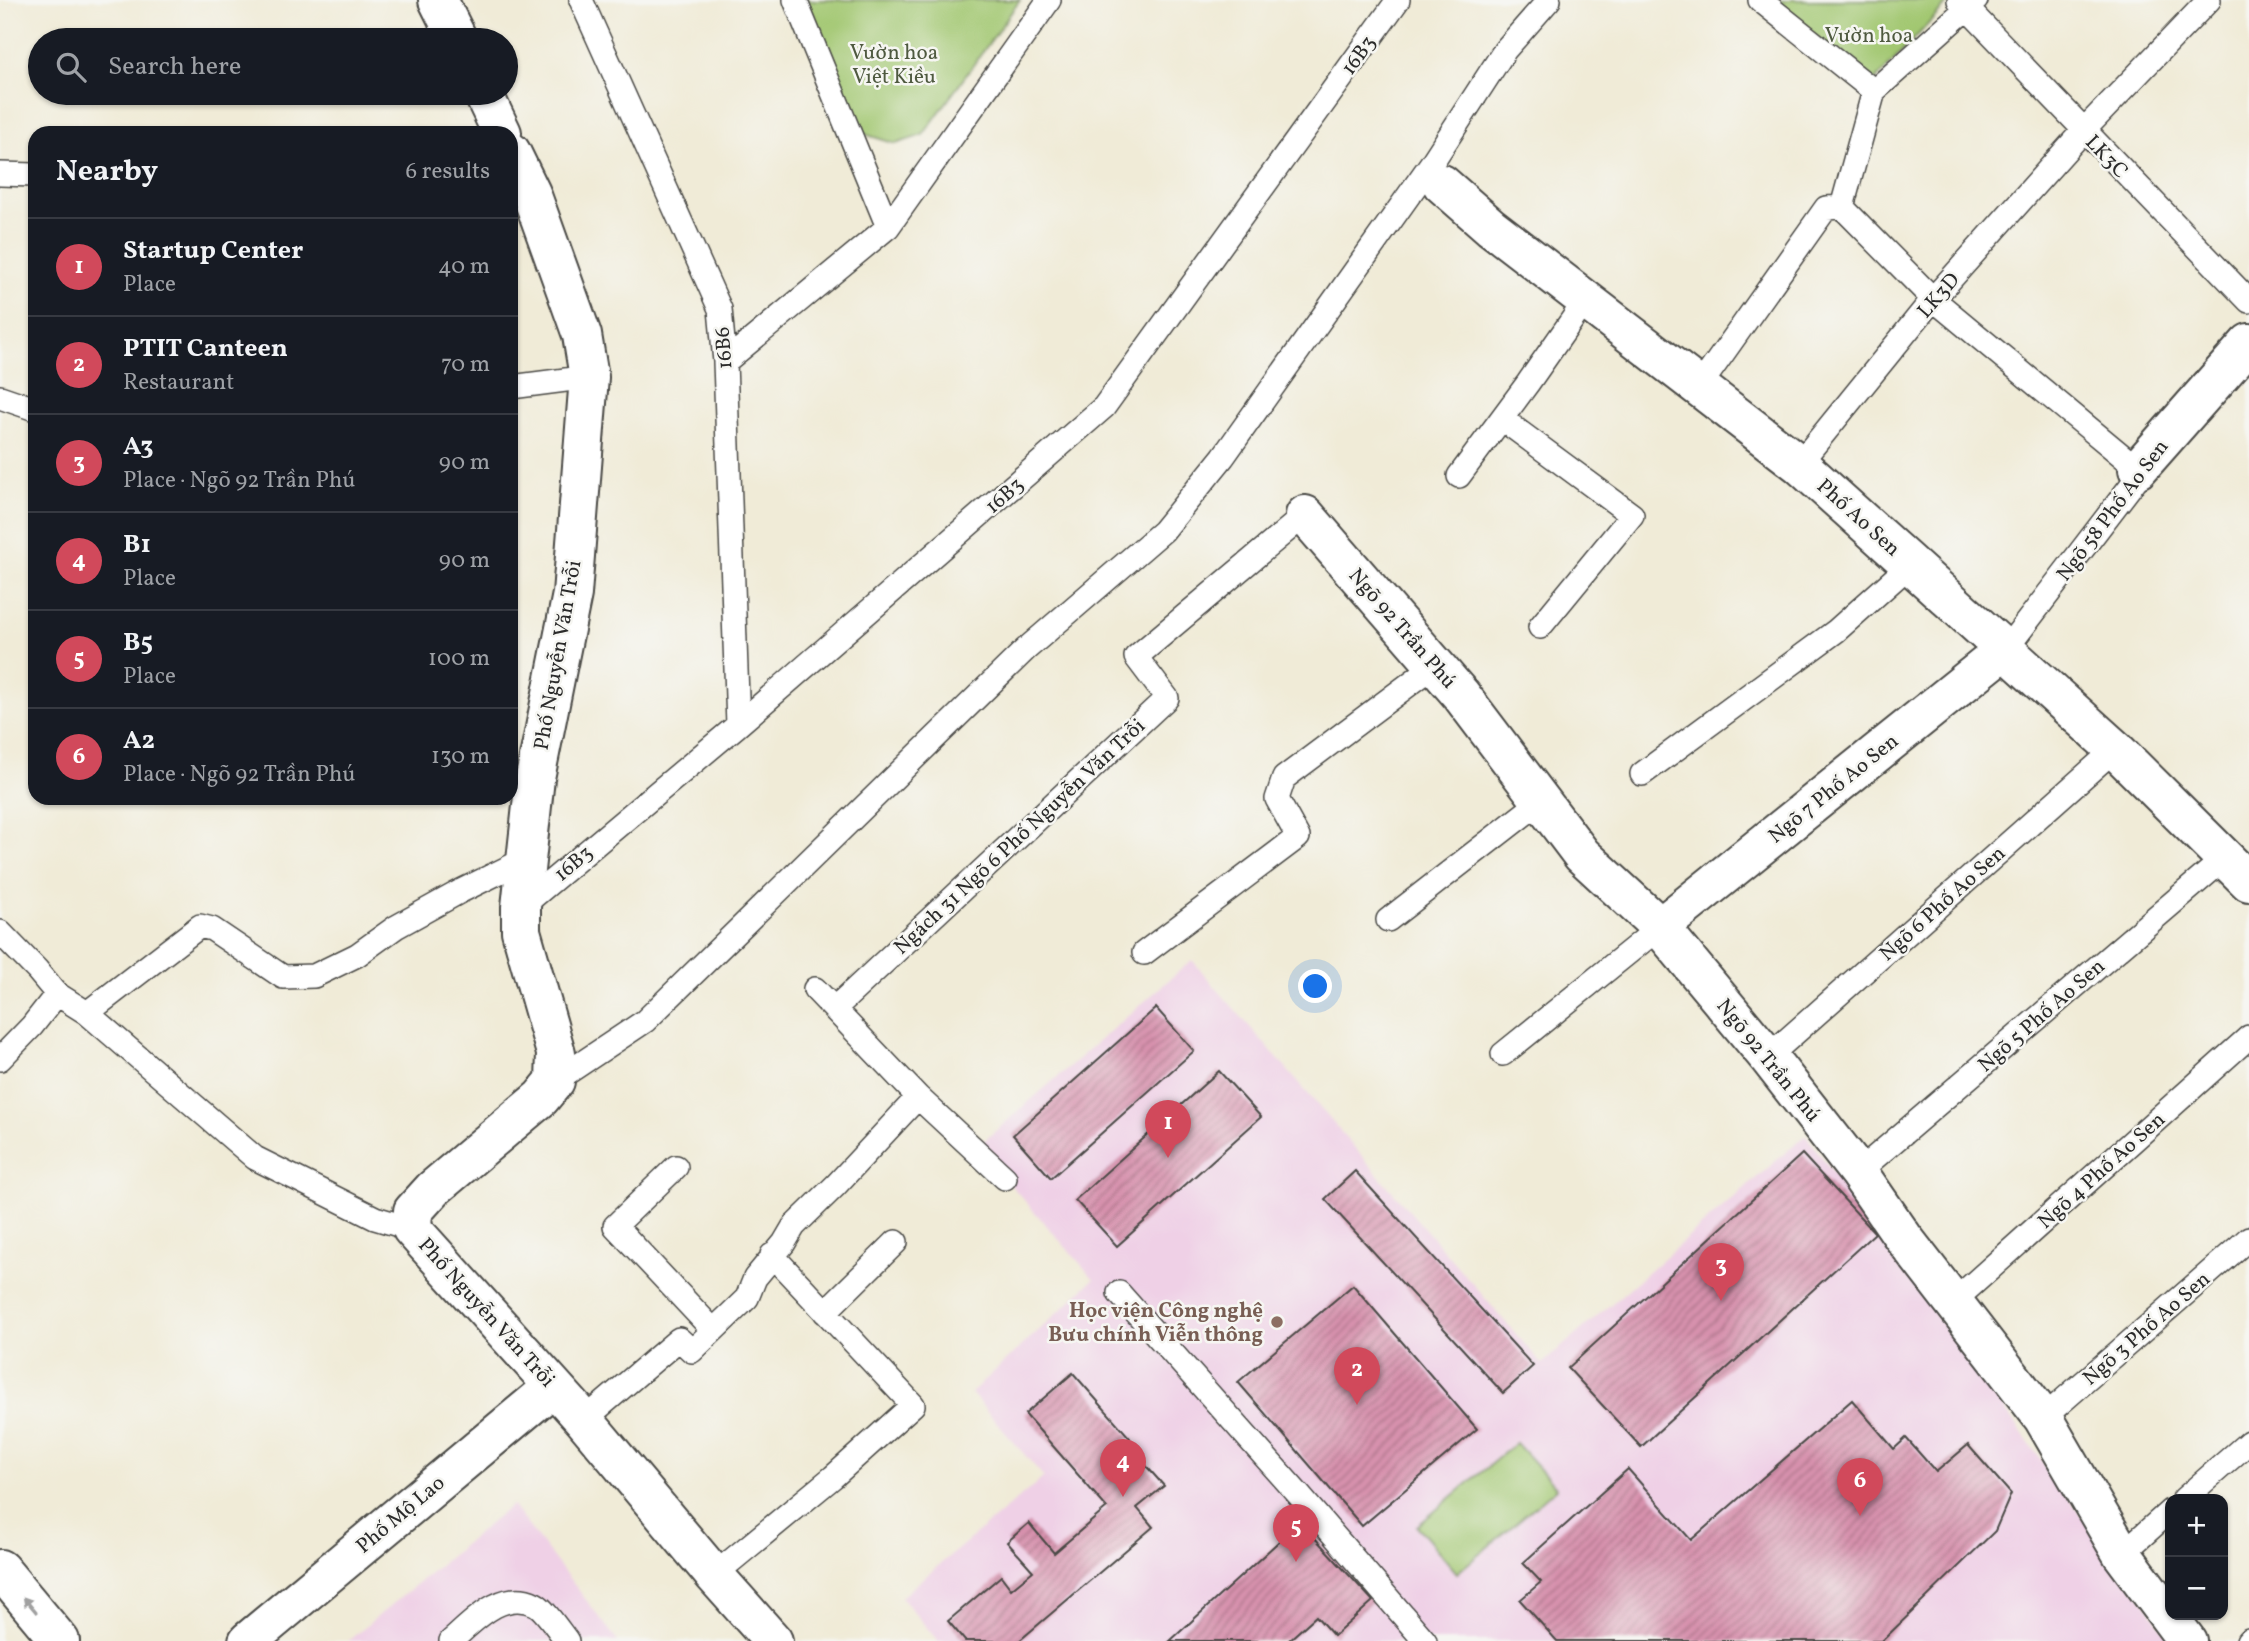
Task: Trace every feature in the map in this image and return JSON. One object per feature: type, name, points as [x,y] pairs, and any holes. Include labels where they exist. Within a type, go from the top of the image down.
[{"type":"street","points":[[438,0],[451,28]]},
{"type":"street","points":[[489,105],[499,126]]},
{"type":"street","name":"Phố Ao Sen","points":[[1442,184],[1491,227],[1799,464],[2115,749],[2237,870]]},
{"type":"street","name":"Phố Nguyễn Văn Trỗi","points":[[521,198],[582,335],[589,377],[572,594],[535,778],[521,908],[521,931],[556,1053],[555,1081],[541,1098],[433,1189],[413,1211],[412,1229],[584,1420],[772,1641]]},
{"type":"street","name":"Ngõ 58 Phố Ao Sen","points":[[2138,469],[2249,343]]},
{"type":"street","name":"Ngõ 92 Trần Phú","points":[[1305,515],[1461,695],[1582,855],[1660,928],[1768,1056],[2043,1418],[2122,1554],[2187,1641]]},
{"type":"street","name":"Ngõ 7 Phố Ao Sen","points":[[1660,928],[2006,649]]},
{"type":"street","name":"Phố Mộ Lao","points":[[248,1641],[553,1387]]},
{"type":"street","points":[[0,1569],[60,1641]]},
{"type":"lane","name":"16B6","points":[[581,0],[720,309],[725,362],[738,725]]},
{"type":"lane","points":[[795,0],[888,227]]},
{"type":"lane","points":[[725,362],[888,227],[1049,0]]},
{"type":"lane","name":"16B3","points":[[521,908],[738,725],[1104,408],[1398,0]]},
{"type":"lane","points":[[555,1081],[645,1021],[1025,650],[1163,531],[1223,457],[1431,164],[1505,50],[1549,0]]},
{"type":"lane","points":[[1760,0],[1874,91]]},
{"type":"lane","name":"LK3D","points":[[1799,464],[1933,299],[2083,131],[2209,0]]},
{"type":"lane","points":[[1842,207],[1874,91],[1968,3]]},
{"type":"lane","name":"LK3C","points":[[1968,3],[2083,131],[2249,301]]},
{"type":"lane","points":[[0,174],[28,175]]},
{"type":"lane","points":[[1699,387],[1826,208],[1842,207],[1933,299],[2138,469]]},
{"type":"lane","points":[[1459,476],[1586,300]]},
{"type":"lane","points":[[518,386],[589,377]]},
{"type":"lane","points":[[0,397],[28,407]]},
{"type":"lane","points":[[1502,419],[1633,515],[1540,627]]},
{"type":"lane","name":"Ngõ 58 Phố Ao Sen","points":[[2006,649],[2137,478],[2138,469]]},
{"type":"lane","name":"Ngách 31 Ngõ 6 Phố Nguyễn Văn Trỗi","points":[[834,1009],[1167,698],[1136,657],[1305,515]]},
{"type":"lane","points":[[1642,774],[1836,631],[1911,564]]},
{"type":"lane","points":[[1144,953],[1298,837],[1278,799],[1284,778],[1435,665]]},
{"type":"lane","name":"Ngõ 6 Phố Ao Sen","points":[[1768,1056],[2115,749]]},
{"type":"lane","points":[[1388,920],[1541,801]]},
{"type":"lane","points":[[88,1013],[200,926],[212,929],[283,977],[314,976],[357,955],[396,928],[461,891],[526,859]]},
{"type":"lane","name":"Ngõ 5 Phố Ao Sen","points":[[1858,1172],[2237,870]]},
{"type":"lane","points":[[1503,1054],[1660,928]]},
{"type":"lane","points":[[0,933],[57,994],[88,1013],[255,1158],[375,1218],[412,1229]]},
{"type":"lane","points":[[814,989],[918,1097],[1005,1178]]},
{"type":"lane","points":[[0,1059],[32,1026],[57,994]]},
{"type":"lane","name":"Ngõ 4 Phố Ao Sen","points":[[1953,1302],[2249,1037]]},
{"type":"lane","points":[[584,1420],[679,1339],[692,1351],[747,1298],[755,1278],[784,1243],[794,1226],[918,1097]]},
{"type":"lane","points":[[676,1167],[615,1226],[713,1330]]},
{"type":"lane","name":"Ngõ 3 Phố Ao Sen","points":[[2043,1418],[2249,1238]]},
{"type":"lane","points":[[825,1312],[896,1242]]},
{"type":"lane","points":[[714,1575],[833,1477],[913,1405],[772,1255]]},
{"type":"lane","points":[[1119,1293],[1425,1641]]},
{"type":"lane","points":[[2190,1494],[2249,1442]]},
{"type":"lane","points":[[2122,1554],[2165,1515]]},
{"type":"lane","points":[[451,1641],[489,1608],[513,1599],[536,1604],[567,1641]]},
{"type":"shaded area","name":"Học viện Công nghệ Bưu chính Viễn thông","points":[[1192,960],[1542,1364],[1806,1135],[2172,1641],[938,1641],[901,1597],[1044,1477],[971,1393],[1094,1279],[977,1147]]},
{"type":"shaded area","points":[[512,1505],[618,1641],[348,1641]]},
{"type":"green space","name":"Vườn hoa Việt Kiều","points":[[801,0],[1020,0],[923,135],[896,144],[848,129]]},
{"type":"green space","name":"Vườn hoa","points":[[1771,0],[1945,0],[1948,3],[1872,84]]},
{"type":"green space","points":[[1516,1443],[1557,1488],[1457,1573],[1417,1526]]},
{"type":"building","points":[[1156,1008],[1194,1051],[1051,1178],[1013,1135]]},
{"type":"building","points":[[1219,1071],[1261,1117],[1117,1246],[1075,1200]]},
{"type":"building","points":[[1802,1154],[1875,1233],[1641,1447],[1568,1368]]},
{"type":"building","points":[[1355,1171],[1533,1366],[1503,1393],[1325,1199]]},
{"type":"building","points":[[1353,1285],[1477,1429],[1362,1526],[1238,1382]]},
{"type":"building","points":[[1073,1373],[1130,1438],[1125,1442],[1164,1486],[1137,1508],[1153,1527],[1019,1641],[965,1641],[948,1621],[1001,1576],[1011,1589],[1033,1571],[1007,1542],[1029,1523],[1054,1553],[1107,1508],[1025,1414]]},
{"type":"building","points":[[1852,1400],[1894,1449],[1906,1438],[1936,1472],[1968,1445],[2011,1494],[1995,1531],[1882,1641],[1557,1641],[1520,1600],[1541,1582],[1523,1563],[1628,1469],[1691,1540]]},
{"type":"building","points":[[1300,1522],[1373,1601],[1334,1636],[1316,1616],[1288,1641],[1170,1641]]},
{"type":"place","name":"Startup Center","points":[[1168,1158]]},
{"type":"place","name":"A3","points":[[1721,1301]]},
{"type":"place","name":"Học viện Công nghệ Bưu chính Viễn thông","points":[[1277,1322]]},
{"type":"place","name":"PTIT Canteen","points":[[1357,1405]]},
{"type":"place","name":"B1","points":[[1123,1497]]},
{"type":"place","name":"A2","points":[[1860,1516]]},
{"type":"place","name":"B5","points":[[1296,1562]]}]
